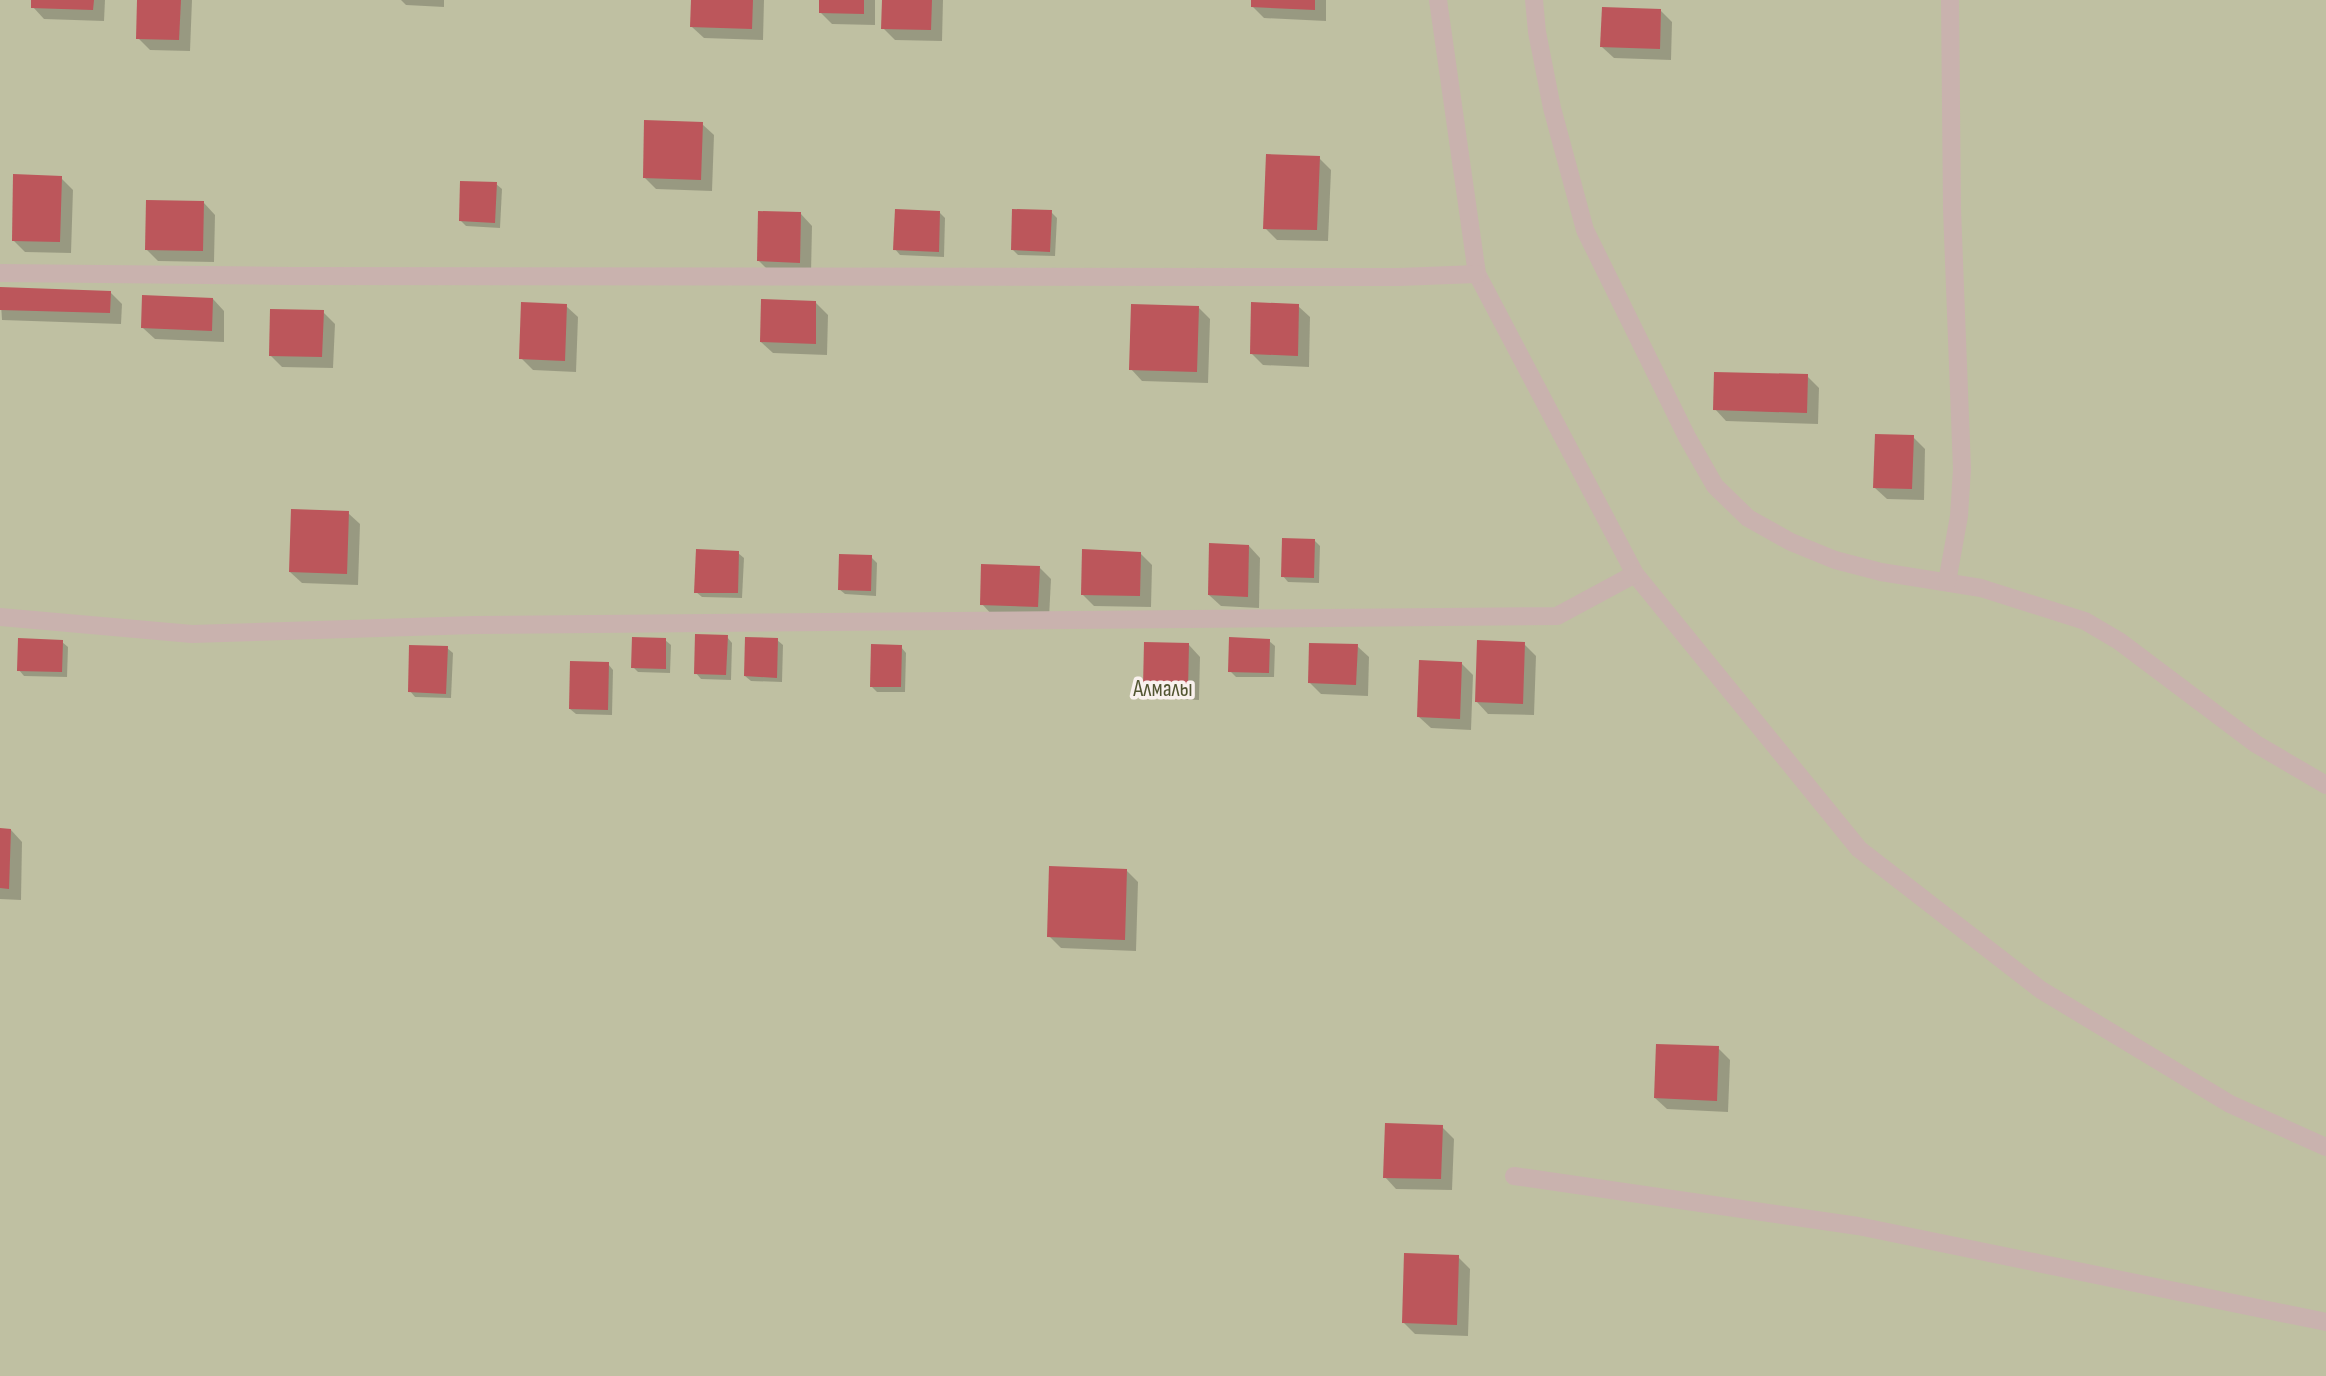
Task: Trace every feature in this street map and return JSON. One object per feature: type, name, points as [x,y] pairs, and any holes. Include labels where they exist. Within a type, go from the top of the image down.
[{"type":"street","points":[[1438,0],[1478,274],[1634,574],[1859,849],[2040,990],[2230,1104],[2326,1147]]},
{"type":"street","points":[[1534,0],[1537,32],[1552,108],[1585,230],[1687,437],[1716,486],[1748,519],[1791,542],[1835,560],[2017,598],[2085,621],[2119,641],[2245,736],[2326,785]]},
{"type":"street","points":[[1947,582],[1959,516],[1962,469],[1952,209],[1950,0]]},
{"type":"street","points":[[0,273],[307,276],[1399,277],[1478,274]]},
{"type":"street","points":[[0,617],[192,634],[474,625],[1557,616],[1634,574]]},
{"type":"street","points":[[1514,1175],[1858,1226],[2326,1322]]},
{"type":"green space","name":"Алмалы","points":[[0,0],[2326,0],[2326,1376],[0,1376]]},
{"type":"building","points":[[31,0],[94,0],[93,10],[31,8]]},
{"type":"building","points":[[137,0],[181,0],[179,40],[136,39]]},
{"type":"building","points":[[691,0],[753,0],[752,29],[690,27]]},
{"type":"building","points":[[819,0],[864,0],[864,14],[819,13]]},
{"type":"building","points":[[882,0],[932,0],[931,30],[881,29]]},
{"type":"building","points":[[1251,0],[1315,0],[1315,10],[1251,7]]},
{"type":"building","points":[[1602,7],[1661,9],[1660,49],[1600,47]]},
{"type":"building","points":[[644,120],[703,122],[701,180],[643,178]]},
{"type":"building","points":[[1266,154],[1320,156],[1317,230],[1263,229]]},
{"type":"building","points":[[13,174],[62,176],[60,242],[12,241]]},
{"type":"building","points":[[460,181],[497,182],[495,223],[459,221]]},
{"type":"building","points":[[146,200],[204,201],[203,251],[145,250]]},
{"type":"building","points":[[895,209],[940,211],[939,252],[893,250]]},
{"type":"building","points":[[1012,209],[1052,210],[1050,252],[1011,250]]},
{"type":"building","points":[[758,211],[801,212],[800,263],[757,261]]},
{"type":"building","points":[[0,287],[111,291],[110,313],[0,310]]},
{"type":"building","points":[[142,295],[213,298],[212,331],[141,328]]},
{"type":"building","points":[[761,299],[816,301],[816,344],[760,342]]},
{"type":"building","points":[[521,302],[567,304],[565,361],[519,359]]},
{"type":"building","points":[[1251,302],[1299,304],[1298,356],[1250,354]]},
{"type":"building","points":[[1131,304],[1199,306],[1197,372],[1129,370]]},
{"type":"building","points":[[270,309],[324,310],[322,357],[269,356]]},
{"type":"building","points":[[1714,372],[1808,374],[1807,413],[1713,410]]},
{"type":"building","points":[[1875,434],[1914,435],[1912,489],[1873,488]]},
{"type":"building","points":[[291,509],[349,511],[347,574],[289,572]]},
{"type":"building","points":[[1282,538],[1315,539],[1314,578],[1281,577]]},
{"type":"building","points":[[1209,543],[1249,545],[1248,597],[1208,595]]},
{"type":"building","points":[[696,549],[739,551],[738,593],[694,593]]},
{"type":"building","points":[[1082,549],[1141,552],[1140,596],[1081,595]]},
{"type":"building","points":[[839,554],[872,555],[871,591],[838,590]]},
{"type":"building","points":[[981,564],[1040,566],[1038,607],[980,605]]},
{"type":"building","points":[[695,634],[728,635],[726,675],[694,674]]},
{"type":"building","points":[[632,637],[666,638],[666,669],[631,668]]},
{"type":"building","points":[[745,637],[778,638],[777,678],[744,676]]},
{"type":"building","points":[[1229,637],[1270,639],[1269,673],[1228,672]]},
{"type":"building","points":[[18,638],[63,640],[62,672],[17,671]]},
{"type":"building","points":[[1477,640],[1525,642],[1523,704],[1475,702]]},
{"type":"building","points":[[1144,642],[1189,643],[1188,689],[1143,687]]},
{"type":"building","points":[[1309,643],[1358,644],[1356,685],[1308,683]]},
{"type":"building","points":[[871,644],[902,645],[901,687],[870,687]]},
{"type":"building","points":[[409,645],[448,646],[446,694],[408,692]]},
{"type":"building","points":[[1419,660],[1462,662],[1460,719],[1417,717]]},
{"type":"building","points":[[570,661],[609,662],[608,710],[569,709]]},
{"type":"building","points":[[0,828],[11,829],[9,889],[0,888]]},
{"type":"building","points":[[1049,866],[1127,869],[1125,940],[1047,937]]},
{"type":"building","points":[[1656,1044],[1719,1046],[1717,1101],[1654,1098]]},
{"type":"building","points":[[1385,1123],[1443,1125],[1441,1179],[1383,1178]]},
{"type":"building","points":[[1404,1253],[1459,1255],[1457,1325],[1402,1323]]}]
